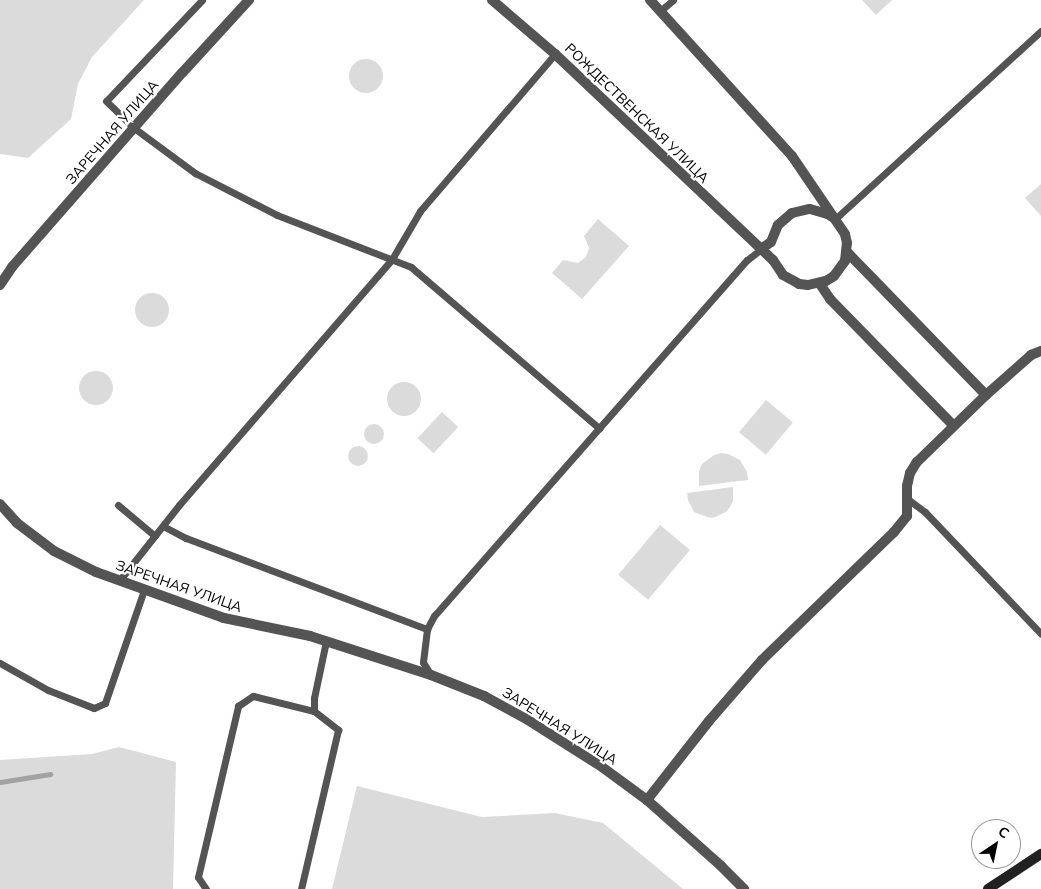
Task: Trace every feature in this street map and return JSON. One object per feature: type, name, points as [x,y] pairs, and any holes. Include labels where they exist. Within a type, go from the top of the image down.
[{"type":"street","name":"ЗАРЕЧНАЯ УЛИЦА","points":[[0,285],[12,267],[249,0]]},
{"type":"street","name":"РОЖДЕСТВЕНСКАЯ УЛИЦА","points":[[492,0],[555,54],[773,260],[783,275],[791,281],[808,285],[820,284]]},
{"type":"street","points":[[650,0],[792,156],[845,234],[847,252],[840,269],[820,284],[830,299],[952,426]]},
{"type":"street","points":[[761,249],[771,242],[778,225],[792,213],[810,209],[828,214],[835,219]]},
{"type":"street","points":[[847,252],[986,395]]},
{"type":"street","points":[[648,800],[709,720],[762,660],[894,532],[907,516],[909,500],[907,486],[910,473],[917,462],[986,395],[1031,355],[1041,351]]},
{"type":"street","name":"ЗАРЕЧНАЯ УЛИЦА","points":[[0,504],[17,523],[54,551],[119,581],[224,618],[326,641],[431,675],[484,696],[528,720],[602,767],[648,800],[744,889]]},
{"type":"street","points":[[988,889],[1041,854]]},
{"type":"lane","points":[[202,0],[106,101],[134,128],[195,173],[277,215],[411,267],[599,428]]},
{"type":"lane","points":[[660,11],[673,0]]},
{"type":"lane","points":[[835,219],[1041,31]]},
{"type":"lane","points":[[119,581],[179,505],[392,259],[420,211],[555,54]]},
{"type":"lane","points":[[431,675],[423,662],[427,629],[434,616],[747,260],[761,249]]},
{"type":"lane","points":[[909,500],[925,512],[1041,634]]},
{"type":"lane","points":[[118,504],[155,536]]},
{"type":"lane","points":[[164,526],[186,538],[427,629]]},
{"type":"lane","points":[[0,663],[48,690],[94,708],[105,703],[144,590]]},
{"type":"lane","points":[[314,711],[314,698],[326,641]]},
{"type":"lane","points":[[206,889],[198,876],[238,706],[254,696],[314,711],[338,730],[301,889]]},
{"type":"shaded area","points":[[0,0],[144,0],[92,57],[78,84],[71,119],[28,158],[0,154]]},
{"type":"shaded area","points":[[862,0],[892,0],[876,15]]},
{"type":"shaded area","points":[[366,59],[378,64],[383,76],[378,88],[366,93],[354,88],[349,76],[354,64]]},
{"type":"shaded area","points":[[1041,184],[1041,216],[1025,198]]},
{"type":"shaded area","points":[[598,219],[629,246],[582,299],[552,273],[563,260],[578,263],[586,257],[589,248],[584,236]]},
{"type":"shaded area","points":[[152,293],[164,298],[169,310],[164,322],[152,327],[140,322],[135,310],[140,298]]},
{"type":"shaded area","points":[[96,371],[108,376],[113,388],[108,400],[96,405],[84,400],[79,388],[84,376]]},
{"type":"shaded area","points":[[404,382],[416,387],[421,399],[416,411],[404,416],[392,411],[387,399],[392,387]]},
{"type":"shaded area","points":[[766,400],[793,422],[766,455],[739,432]]},
{"type":"shaded area","points":[[442,412],[458,427],[434,453],[417,438]]},
{"type":"shaded area","points":[[370,424],[378,424],[384,430],[384,438],[378,444],[370,444],[364,438],[364,430]]},
{"type":"shaded area","points":[[354,446],[362,446],[368,452],[368,460],[362,466],[354,466],[348,460],[348,452]]},
{"type":"shaded area","points":[[721,453],[740,460],[747,472],[748,480],[699,486],[699,471],[702,464],[714,455]]},
{"type":"shaded area","points":[[733,487],[733,501],[730,507],[726,512],[713,518],[694,512],[688,500],[687,493]]},
{"type":"shaded area","points":[[660,525],[690,550],[648,600],[618,575]]},
{"type":"shaded area","points":[[119,747],[176,762],[173,889],[0,889],[0,760],[92,754]]},
{"type":"shaded area","points":[[357,786],[482,817],[555,813],[603,823],[683,889],[332,889]]},
{"type":"waterway","points":[[0,782],[50,774]]}]
